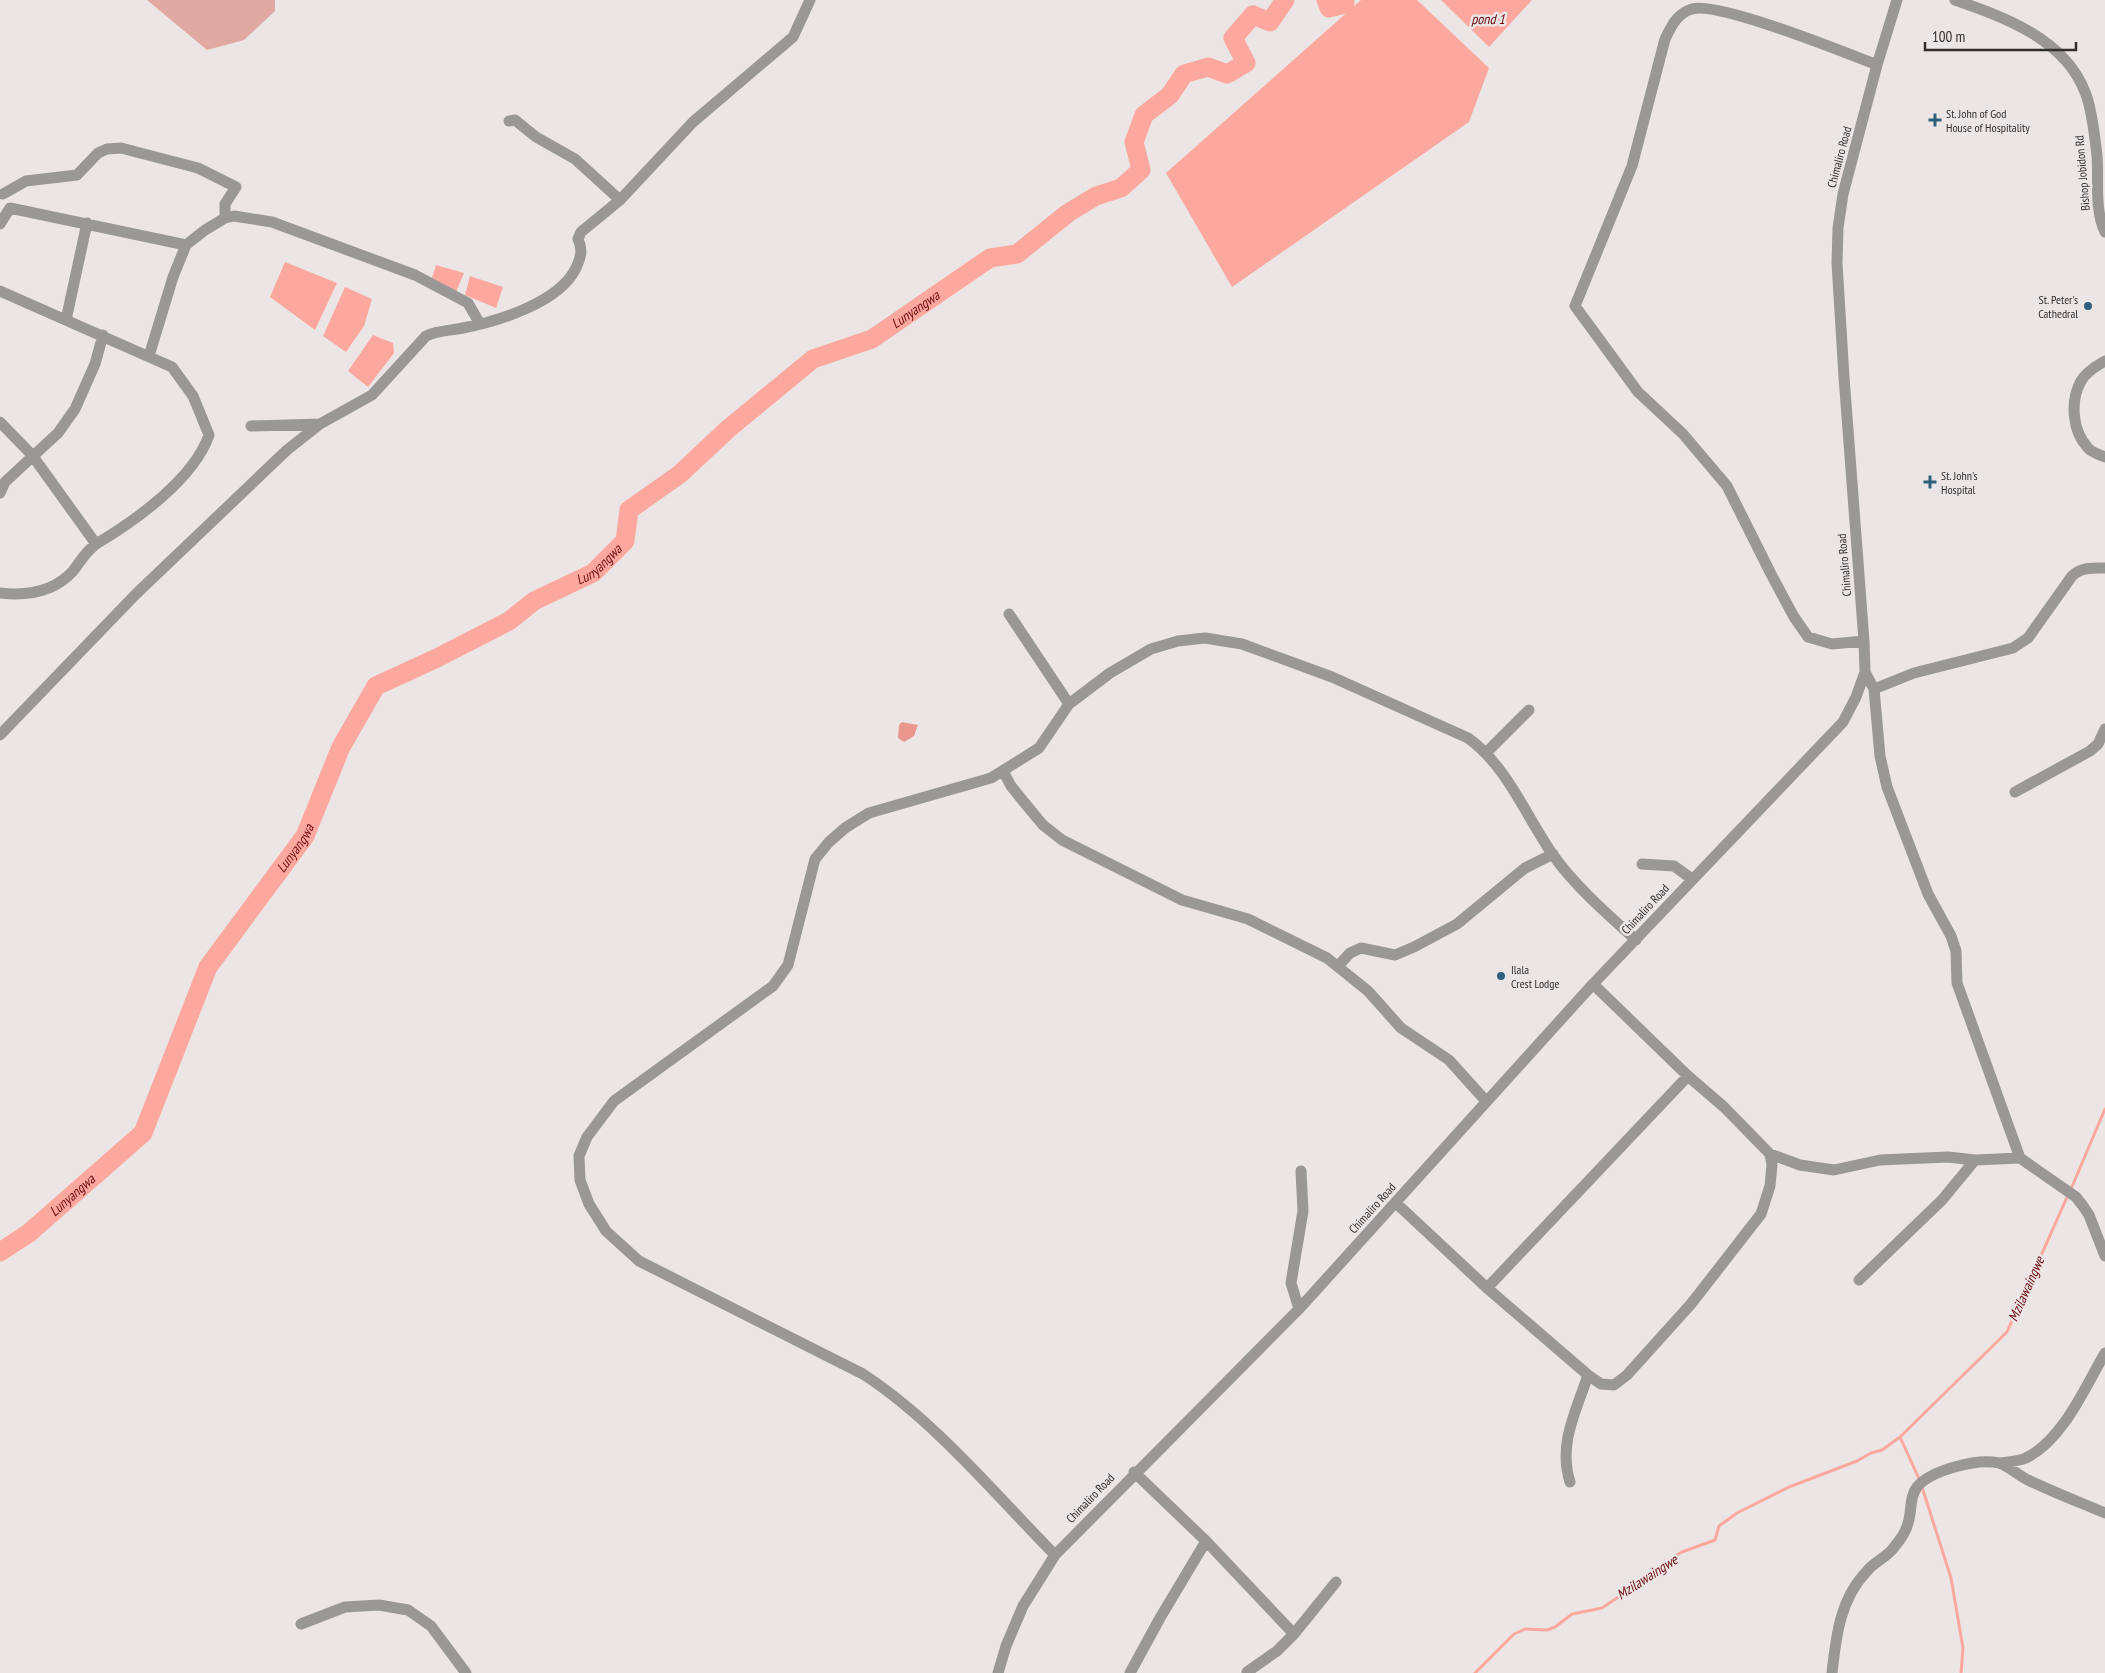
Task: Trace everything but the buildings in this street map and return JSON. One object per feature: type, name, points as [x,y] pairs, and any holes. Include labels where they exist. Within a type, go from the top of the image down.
[{"type":"street","points":[[0,735],[136,594],[287,450],[320,424],[372,395],[426,336],[436,331],[480,324],[524,310],[561,286],[573,275],[580,260],[581,248],[578,236],[620,200],[693,122],[793,37],[810,0]]},
{"type":"street","name":"Chimaliro Road","points":[[998,1673],[1006,1646],[1023,1606],[1055,1554],[1134,1472],[1299,1309],[1396,1203],[1485,1100],[1692,879],[1843,722],[1856,698],[1865,672],[1864,640],[1837,263],[1843,194],[1877,65],[1897,0]]},
{"type":"street","name":"Bishop Jobidon Rd","points":[[1955,0],[2021,26],[2064,58],[2076,74],[2086,93],[2096,155],[2097,199],[2105,232]]},
{"type":"street","points":[[1864,640],[1832,644],[1819,642],[1808,637],[1794,617],[1727,486],[1683,434],[1638,392],[1575,306],[1632,166],[1664,39],[1673,22],[1682,14],[1692,9],[1703,8],[1730,12],[1877,65]]},
{"type":"street","points":[[509,121],[515,120],[536,136],[575,159],[620,200]]},
{"type":"street","points":[[10,208],[2,192],[26,181],[77,175],[98,153],[107,149],[121,148],[198,168],[236,188],[225,204],[225,218]]},
{"type":"street","points":[[10,208],[186,244]]},
{"type":"street","points":[[0,224],[10,208]]},
{"type":"street","points":[[149,356],[157,335],[173,277],[186,244],[225,218],[240,216],[272,222],[415,275],[468,303],[480,324]]},
{"type":"street","points":[[66,320],[88,223]]},
{"type":"street","points":[[0,291],[172,367],[193,396],[209,435],[204,449],[184,474],[136,517],[84,554],[71,573],[47,589],[19,596],[0,593]]},
{"type":"street","points":[[0,493],[5,482],[58,433],[75,408],[95,364],[103,335]]},
{"type":"street","points":[[2105,361],[2094,367],[2082,380],[2074,400],[2074,413],[2079,434],[2088,449],[2105,457]]},
{"type":"street","points":[[0,422],[32,455],[96,544]]},
{"type":"street","points":[[251,426],[320,424]]},
{"type":"street","points":[[1874,689],[1914,673],[2013,648],[2028,638],[2078,570],[2105,568]]},
{"type":"street","points":[[1009,614],[1069,704]]},
{"type":"street","points":[[1055,1554],[969,1466],[890,1392],[863,1374],[639,1261],[606,1231],[589,1204],[580,1180],[579,1156],[587,1137],[614,1101],[773,986],[788,965],[816,859],[830,842],[845,828],[869,813],[991,778],[1039,748],[1069,704],[1110,673],[1151,650],[1178,641],[1205,638],[1242,644],[1332,677],[1468,738],[1486,753],[1553,854],[1581,888],[1636,940]]},
{"type":"street","points":[[1865,672],[1874,689],[1880,756],[1887,787],[1928,894],[1954,943],[1957,983],[2020,1158],[2076,1197],[2090,1215],[2105,1256]]},
{"type":"street","points":[[1486,753],[1529,710]]},
{"type":"street","points":[[2015,792],[2090,751],[2098,744],[2105,729]]},
{"type":"street","points":[[1003,771],[1011,786],[1043,825],[1062,840],[1182,900],[1248,919],[1271,932],[1321,954],[1368,991],[1400,1028],[1449,1060],[1485,1100]]},
{"type":"street","points":[[1338,966],[1350,953],[1361,948],[1395,955],[1414,947],[1457,924],[1525,868],[1553,854]]},
{"type":"street","points":[[1642,864],[1674,866],[1684,871],[1692,879]]},
{"type":"street","points":[[1593,984],[1688,1076],[1724,1107],[1770,1154],[1800,1166],[1834,1170],[1880,1160],[1948,1157],[1975,1160],[2020,1158]]},
{"type":"street","points":[[1486,1288],[1688,1076]]},
{"type":"street","points":[[1396,1203],[1486,1288],[1588,1375],[1601,1384],[1614,1385],[1627,1375],[1691,1304],[1761,1214],[1770,1186],[1770,1154]]},
{"type":"street","points":[[1859,1280],[1942,1200],[1975,1160]]},
{"type":"street","points":[[1299,1309],[1291,1283],[1303,1211],[1302,1172]]},
{"type":"street","points":[[1832,1673],[1837,1634],[1846,1602],[1856,1583],[1868,1568],[1892,1551],[1901,1539],[1908,1523],[1911,1503],[1920,1484],[1956,1465],[1978,1462],[2000,1463],[2025,1459],[2043,1448],[2060,1429],[2105,1353]]},
{"type":"street","points":[[1570,1482],[1564,1466],[1564,1448],[1588,1375]]},
{"type":"street","points":[[2000,1463],[2025,1479],[2105,1513]]},
{"type":"street","points":[[1134,1472],[1206,1541],[1294,1634]]},
{"type":"street","points":[[1130,1673],[1206,1541]]},
{"type":"street","points":[[1248,1672],[1277,1651],[1294,1634],[1336,1582]]},
{"type":"street","points":[[301,1624],[346,1607],[379,1605],[408,1610],[431,1626],[466,1673]]},
{"type":"shaded area","points":[[147,0],[275,0],[275,11],[244,40],[207,50]]},
{"type":"shaded area","points":[[902,722],[918,725],[914,736],[904,742],[898,738],[899,725]]},
{"type":"water","points":[[1361,0],[1417,0],[1489,68],[1469,122],[1232,287],[1166,173]]},
{"type":"water","name":"pond 1","points":[[1441,0],[1532,0],[1489,47]]},
{"type":"water","points":[[285,262],[337,283],[315,330],[270,297]]},
{"type":"water","points":[[436,265],[464,273],[456,292],[431,281]]},
{"type":"water","points":[[470,276],[503,287],[496,308],[465,295]]},
{"type":"water","points":[[345,287],[372,299],[364,326],[346,352],[323,336]]},
{"type":"water","points":[[373,335],[393,343],[394,353],[368,387],[348,371]]},
{"type":"waterway","name":"Lunyangwa","points":[[0,1252],[29,1233],[143,1133],[208,967],[305,836],[341,747],[376,686],[437,658],[509,621],[534,601],[593,573],[625,541],[629,510],[680,474],[728,429],[813,359],[872,339],[990,258],[1017,254],[1068,213],[1096,196],[1121,188],[1141,170],[1134,142],[1144,115],[1170,95],[1184,74],[1208,67],[1227,74],[1246,63],[1233,38],[1253,15],[1270,22],[1285,0]]},
{"type":"waterway","name":"Lunyangwa","points":[[1326,0],[1329,8],[1345,4],[1345,0]]},
{"type":"waterway","name":"Mzilawaingwe","points":[[2071,1189],[2105,1109]]},
{"type":"waterway","name":"Mzilawaingwe","points":[[1475,1673],[1514,1634],[1525,1629],[1547,1630],[1555,1627],[1572,1614],[1602,1608],[1654,1573],[1666,1561],[1682,1552],[1715,1540],[1719,1526],[1737,1513],[1789,1487],[1882,1450],[1900,1437],[2007,1332],[2068,1195]]},
{"type":"waterway","name":"Mzilawaingwe","points":[[1900,1437],[1920,1481]]},
{"type":"waterway","name":"Mzilawaingwe","points":[[1922,1487],[1951,1578],[1963,1648],[1961,1673]]},
{"type":"place","name":"St. John of God House of Hospitality","points":[[1935,120]]},
{"type":"place","name":"St. Peter's Cathedral","points":[[2088,306]]},
{"type":"place","name":"St. John's Hospital","points":[[1930,482]]},
{"type":"place","name":"Ilala Crest Lodge","points":[[1501,976]]}]
